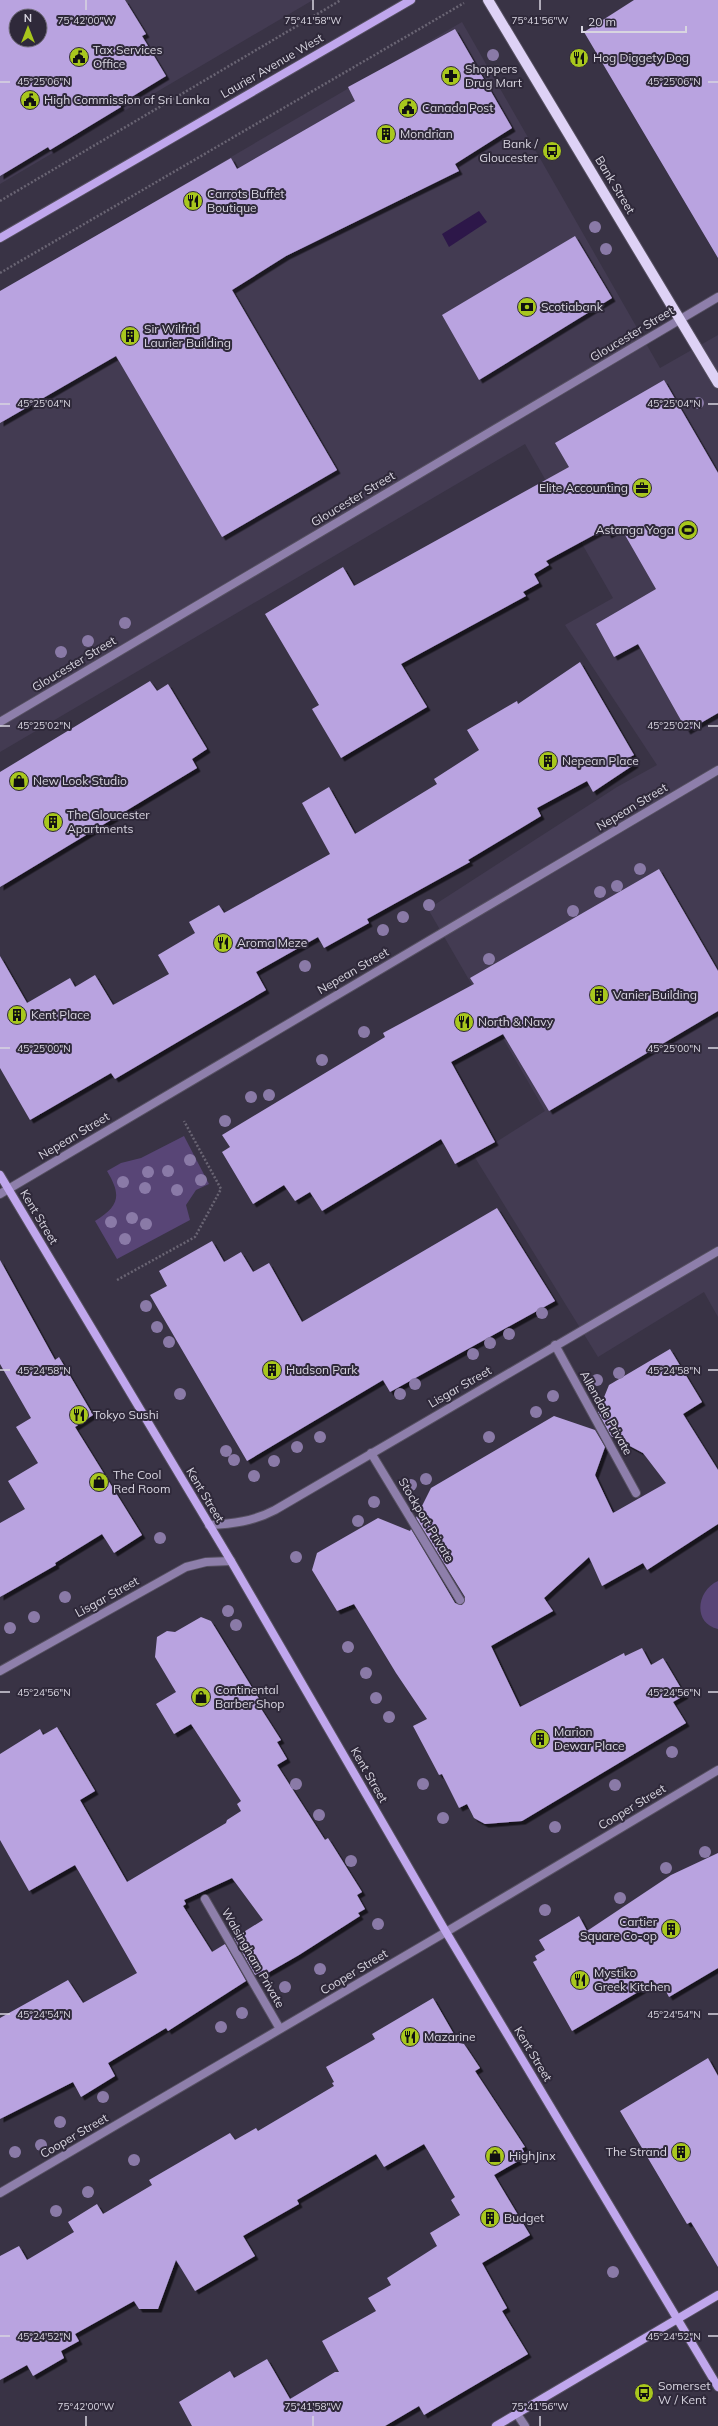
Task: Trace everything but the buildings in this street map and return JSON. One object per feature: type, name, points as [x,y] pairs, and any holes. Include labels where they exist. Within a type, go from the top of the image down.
[{"type":"main road","name":"Laurier Avenue West","points":[[0,238],[411,0]]},
{"type":"main road","name":"Bank Street","points":[[488,0],[718,383]]},
{"type":"main road","name":"Kent Street","points":[[0,1175],[231,1561],[446,1932],[718,2387]]},
{"type":"main road","points":[[496,2426],[718,2295]]},
{"type":"street","name":"Gloucester Street","points":[[0,722],[718,297]]},
{"type":"street","name":"Nepean Street","points":[[0,1194],[718,770]]},
{"type":"street","name":"Lisgar Street","points":[[209,1525],[230,1524],[261,1518],[718,1251]]},
{"type":"street","name":"Allendale Private","points":[[555,1345],[636,1492]]},
{"type":"street","name":"Stockport Private","points":[[370,1453],[460,1600]]},
{"type":"street","name":"Lisgar Street","points":[[0,1671],[186,1567],[206,1562],[231,1561]]},
{"type":"street","name":"Cooper Street","points":[[0,2193],[446,1932],[718,1770]]},
{"type":"street","name":"Walsingham Private","points":[[205,1899],[280,2029]]},
{"type":"street","points":[[517,2414],[525,2426]]},
{"type":"path","points":[[0,201],[341,0]]},
{"type":"path","points":[[0,273],[469,0]]},
{"type":"path","points":[[117,1280],[195,1237],[221,1189],[184,1122]]},
{"type":"shaded area","points":[[0,0],[313,0],[0,184]]},
{"type":"shaded area","points":[[462,22],[660,368],[718,335],[718,1317],[704,1292],[598,1357],[474,1156],[545,1111],[428,909],[617,787],[657,765],[565,625],[613,598],[525,444],[0,752],[0,292]]},
{"type":"shaded area","points":[[479,211],[487,222],[449,247],[442,234]]},
{"type":"shaded area","points":[[184,1136],[209,1184],[196,1190],[186,1205],[190,1220],[117,1259],[95,1221],[109,1210],[116,1200],[115,1187],[107,1171],[121,1163],[141,1158]]},
{"type":"shaded area","points":[[718,1581],[718,1629],[710,1626],[704,1620],[701,1614],[700,1606],[705,1591]]},
{"type":"place","name":"Tax Services Office","points":[[79,57]]},
{"type":"place","name":"Hog Diggety Dog","points":[[579,58]]},
{"type":"place","name":"Shoppers Drug Mart","points":[[451,76]]},
{"type":"place","name":"High Commission of Sri Lanka","points":[[30,100]]},
{"type":"place","name":"Canada Post","points":[[408,108]]},
{"type":"place","name":"Mondrian","points":[[386,134]]},
{"type":"place","name":"Bank / Gloucester","points":[[552,151]]},
{"type":"place","name":"Carrots Buffet Boutique","points":[[193,201]]},
{"type":"place","name":"Scotiabank","points":[[527,307]]},
{"type":"place","name":"Sir Wilfrid Laurier Building","points":[[130,336]]},
{"type":"place","name":"Elite Accounting","points":[[642,488]]},
{"type":"place","name":"Astanga Yoga","points":[[688,530]]},
{"type":"place","name":"Nepean Place","points":[[548,761]]},
{"type":"place","name":"New Look Studio","points":[[19,781]]},
{"type":"place","name":"The Gloucester Apartments","points":[[53,822]]},
{"type":"place","name":"Aroma Meze","points":[[223,943]]},
{"type":"place","name":"Vanier Building","points":[[599,995]]},
{"type":"place","name":"Kent Place","points":[[17,1015]]},
{"type":"place","name":"North & Navy","points":[[464,1022]]},
{"type":"place","name":"Hudson Park","points":[[272,1370]]},
{"type":"place","name":"Tokyo Sushi","points":[[79,1415]]},
{"type":"place","name":"The Cool Red Room","points":[[99,1482]]},
{"type":"place","name":"Continental Barber Shop","points":[[201,1697]]},
{"type":"place","name":"Marion Dewar Place","points":[[540,1739]]},
{"type":"place","name":"Cartier Square Co-op","points":[[671,1929]]},
{"type":"place","name":"Mystiko Greek Kitchen","points":[[580,1980]]},
{"type":"place","name":"Mazarine","points":[[410,2037]]},
{"type":"place","name":"The Strand","points":[[681,2152]]},
{"type":"place","name":"HighJinx","points":[[495,2156]]},
{"type":"place","name":"Budget","points":[[490,2218]]},
{"type":"place","name":"Somerset W / Kent","points":[[644,2393]]}]
